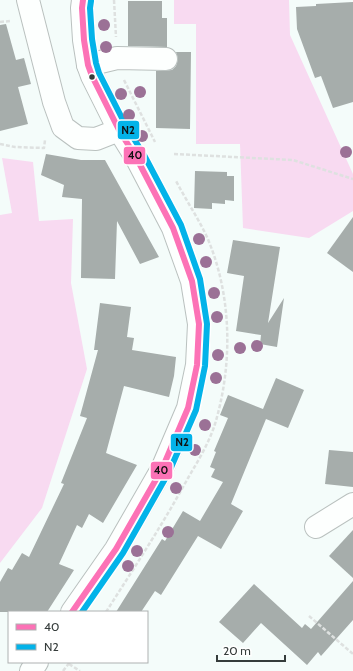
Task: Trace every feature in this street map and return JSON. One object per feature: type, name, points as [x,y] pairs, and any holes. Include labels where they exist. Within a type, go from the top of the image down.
[{"type":"street","points":[[28,0],[54,102],[63,126],[78,138],[90,139],[101,137],[118,130]]},
{"type":"street","points":[[73,611],[116,549],[162,469],[188,408],[198,365],[199,324],[192,281],[173,228],[137,159],[118,130],[90,71],[84,40],[83,0]]},
{"type":"street","points":[[90,71],[116,58],[163,64]]},
{"type":"street","points":[[316,527],[353,504]]},
{"type":"path","points":[[0,144],[15,147],[44,148],[45,134]]},
{"type":"path","points":[[174,154],[293,160],[353,179]]},
{"type":"path","points":[[309,616],[353,654]]},
{"type":"path","points":[[63,671],[69,663],[80,671]]},
{"type":"shaded area","points":[[174,0],[289,0],[290,35],[353,174],[353,211],[309,238],[243,228],[240,144],[196,144],[196,24],[174,24]]},
{"type":"shaded area","points":[[2,158],[33,162],[39,221],[73,219],[71,283],[87,369],[42,508],[0,563],[0,215],[12,213]]},
{"type":"building","points":[[128,1],[162,1],[162,18],[167,18],[167,47],[128,46]]},
{"type":"building","points":[[353,2],[353,102],[333,108],[321,76],[315,78],[297,29],[296,7],[316,6],[316,4]]},
{"type":"building","points":[[6,24],[16,60],[24,58],[31,84],[18,87],[28,124],[0,131],[0,25]]},
{"type":"building","points":[[176,52],[191,52],[190,129],[156,128],[156,71],[172,70],[176,66],[178,59]]},
{"type":"building","points":[[46,154],[81,160],[105,160],[159,257],[140,264],[117,221],[115,279],[81,278],[82,199],[62,197],[64,185],[41,175]]},
{"type":"building","points":[[195,171],[227,172],[227,176],[234,176],[234,201],[225,200],[225,204],[212,203],[212,209],[194,208]]},
{"type":"building","points":[[353,217],[353,272],[327,253]]},
{"type":"building","points":[[233,240],[280,247],[268,323],[284,298],[277,347],[260,344],[261,335],[236,331],[244,276],[227,273]]},
{"type":"building","points":[[100,303],[131,307],[127,337],[134,338],[132,350],[176,357],[174,376],[169,397],[124,386],[106,453],[137,465],[103,523],[89,514],[82,528],[77,525],[59,564],[74,570],[48,611],[0,612],[0,582],[8,568],[12,570],[22,553],[29,557],[64,484],[61,483],[87,418],[80,416],[98,350],[94,350]]},
{"type":"building","points":[[276,378],[304,390],[288,428],[266,419],[231,504],[243,511],[221,549],[198,536],[161,595],[155,591],[142,611],[117,611],[162,539],[165,541],[183,511],[200,521],[223,482],[211,477],[215,469],[210,467],[216,452],[214,451],[228,418],[220,415],[228,395],[263,409]]},
{"type":"building","points":[[329,450],[353,452],[353,487],[325,484]]},
{"type":"building","points":[[353,530],[353,578],[329,556]]},
{"type":"building","points":[[353,581],[353,620],[321,656],[318,652],[307,665],[261,623],[243,643],[219,622],[254,584],[302,628],[305,624],[311,629]]},
{"type":"transit line","name":"40","points":[[73,611],[116,549],[162,469],[188,408],[197,365],[199,324],[192,281],[173,228],[137,159],[119,130],[88,65],[84,40],[83,0]]},
{"type":"transit line","name":"N2","points":[[83,611],[123,553],[169,472],[196,410],[205,366],[207,324],[200,279],[181,225],[144,155],[126,126],[99,73],[92,39],[91,1]]}]
